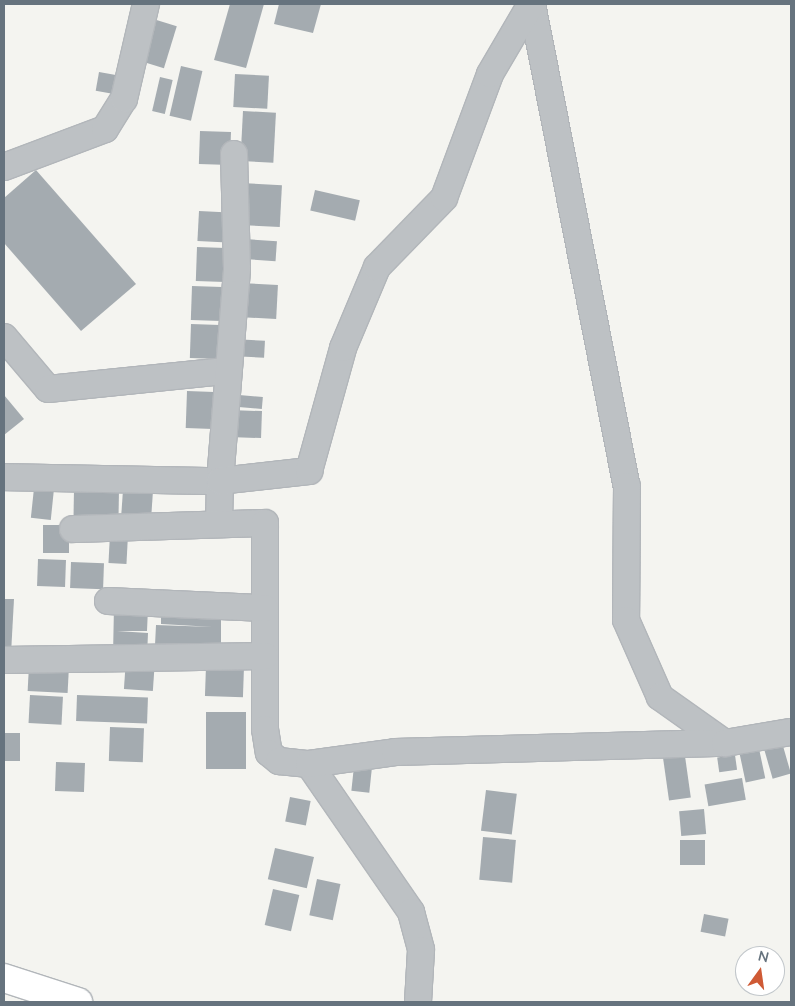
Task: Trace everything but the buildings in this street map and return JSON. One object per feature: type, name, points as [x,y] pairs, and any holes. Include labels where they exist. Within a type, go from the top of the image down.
[{"type":"street","points":[[4,167],[105,128],[124,99],[146,4]]},
{"type":"street","points":[[4,477],[220,481],[309,471],[343,348],[377,267],[444,198],[490,74],[532,4]]},
{"type":"street","points":[[532,4],[627,486],[626,620],[660,697],[726,743]]},
{"type":"street","points":[[219,524],[226,371],[237,269],[234,154]]},
{"type":"street","points":[[4,336],[48,390],[226,371]]},
{"type":"street","points":[[73,529],[265,523],[265,656],[269,753],[279,761],[309,764],[395,752],[726,743],[791,732]]},
{"type":"street","points":[[108,602],[265,608]]},
{"type":"street","points":[[4,660],[265,656]]},
{"type":"street","points":[[309,764],[411,912],[422,950],[418,1002]]},
{"type":"street","points":[[4,978],[78,1002]]}]
